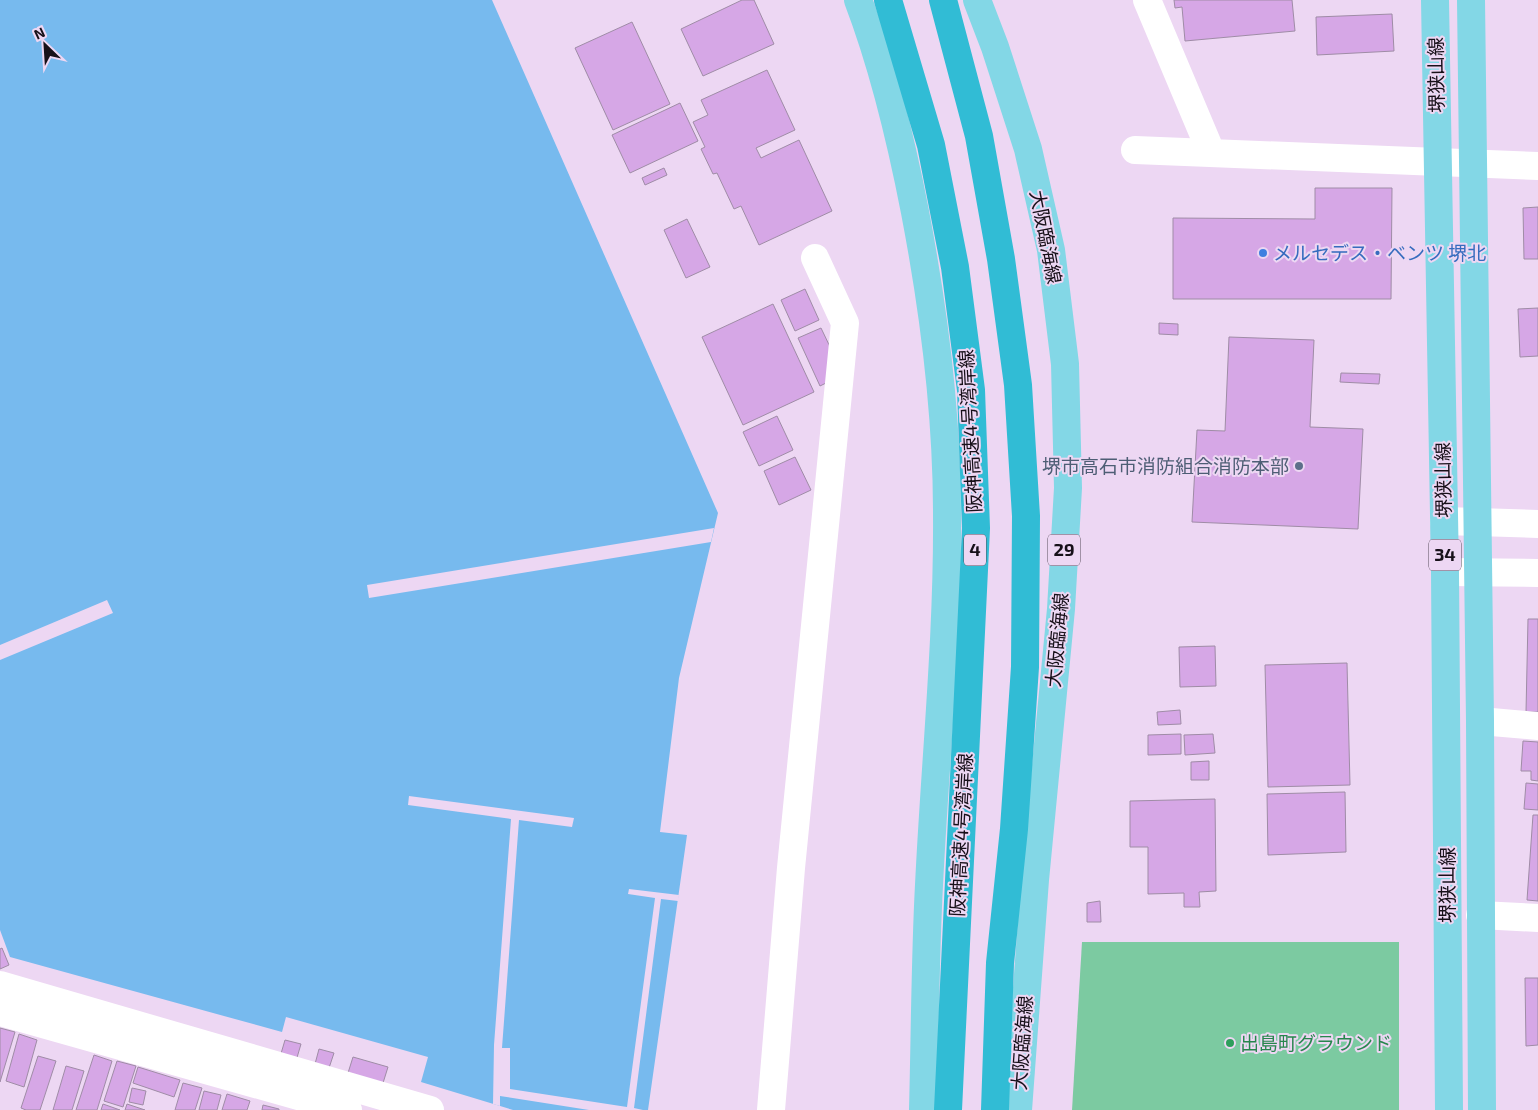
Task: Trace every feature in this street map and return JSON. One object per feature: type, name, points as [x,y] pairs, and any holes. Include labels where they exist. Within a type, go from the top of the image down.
[{"type":"highway","name":"阪神高速4号湾岸線","points":[[888,0],[931,145],[955,267],[970,390],[976,528],[948,1110]]},
{"type":"highway","points":[[943,0],[979,136],[1002,259],[1018,385],[1026,516],[1025,667],[1014,829],[1000,963],[995,1110]]},
{"type":"main road","points":[[858,0],[868,27],[902,144],[927,274],[941,387],[947,513],[944,633],[928,887],[923,1110]]},
{"type":"main road","name":"大阪臨海線","points":[[977,0],[995,47],[1028,149],[1051,250],[1065,364],[1068,488],[1062,600],[1035,880],[1018,1110]]},
{"type":"main road","name":"堺狭山線","points":[[1435,0],[1445,572],[1448,1110]]},
{"type":"main road","name":"堺狭山線","points":[[1471,0],[1476,521],[1480,721],[1482,1110]]},
{"type":"street","points":[[1147,0],[1211,152]]},
{"type":"street","points":[[1135,150],[1538,166]]},
{"type":"street","points":[[771,1110],[791,868],[845,323],[815,258]]},
{"type":"street","points":[[1444,521],[1538,524]]},
{"type":"street","points":[[1445,572],[1538,572]]},
{"type":"street","points":[[1480,721],[1538,726]]},
{"type":"street","points":[[1480,915],[1538,918]]},
{"type":"street","points":[[0,985],[430,1110]]},
{"type":"street","points":[[0,1012],[348,1110]]},
{"type":"green space","name":"出島町グラウンド","points":[[1082,942],[1399,942],[1399,1110],[1072,1110]]},
{"type":"water","points":[[0,0],[492,0],[718,513],[679,678],[660,832],[687,835],[648,1110],[513,1110],[421,1082],[428,1057],[286,1017],[282,1032],[10,957],[0,930]]},
{"type":"pier","points":[[714,528],[711,542],[369,598],[367,585]]},
{"type":"pier","points":[[107,600],[113,613],[0,660],[0,645]]},
{"type":"pier","points":[[409,796],[574,818],[572,827],[519,820],[502,1048],[510,1048],[510,1089],[627,1107],[655,898],[628,894],[629,889],[679,895],[678,901],[661,899],[634,1108],[643,1110],[589,1110],[500,1096],[500,1106],[493,1104],[494,1045],[511,819],[408,805]]},
{"type":"building","points":[[742,0],[754,0],[774,44],[703,76],[681,29]]},
{"type":"building","points":[[1174,0],[1292,0],[1295,31],[1185,41],[1182,7],[1175,8]]},
{"type":"building","points":[[1392,14],[1394,51],[1317,55],[1316,17]]},
{"type":"building","points":[[632,22],[670,104],[613,130],[575,48]]},
{"type":"building","points":[[767,70],[795,130],[756,148],[761,158],[799,140],[832,211],[759,245],[741,206],[734,209],[717,173],[713,174],[701,149],[705,147],[693,122],[708,115],[701,100]]},
{"type":"building","points":[[680,103],[698,141],[630,173],[612,135]]},
{"type":"building","points":[[664,168],[667,175],[645,185],[642,178]]},
{"type":"building","points":[[1315,188],[1392,188],[1391,299],[1173,299],[1173,218],[1315,219]]},
{"type":"building","points":[[1538,207],[1538,259],[1524,259],[1523,208]]},
{"type":"building","points":[[687,219],[710,267],[686,278],[664,230]]},
{"type":"building","points":[[805,289],[819,320],[795,331],[781,300]]},
{"type":"building","points":[[773,304],[814,392],[743,425],[702,337]]},
{"type":"building","points":[[1538,308],[1538,356],[1520,357],[1518,309]]},
{"type":"building","points":[[1159,323],[1178,324],[1178,335],[1159,334]]},
{"type":"building","points":[[821,328],[832,351],[830,381],[820,386],[798,338]]},
{"type":"building","points":[[1229,337],[1314,340],[1310,427],[1363,429],[1358,529],[1192,522],[1197,430],[1225,431]]},
{"type":"building","points":[[1341,373],[1380,374],[1379,384],[1340,382]]},
{"type":"building","points":[[777,416],[793,450],[759,466],[743,432]]},
{"type":"building","points":[[795,457],[811,490],[779,505],[764,471]]},
{"type":"building","points":[[1528,619],[1538,619],[1538,712],[1526,712]]},
{"type":"building","points":[[1215,646],[1216,686],[1180,687],[1179,647]]},
{"type":"building","points":[[1347,663],[1350,785],[1268,787],[1265,665]]},
{"type":"building","points":[[1180,710],[1181,724],[1158,725],[1157,712]]},
{"type":"building","points":[[1181,734],[1181,754],[1148,755],[1148,735]]},
{"type":"building","points":[[1213,734],[1215,753],[1185,755],[1184,735]]},
{"type":"building","points":[[1523,741],[1538,742],[1538,781],[1531,780],[1531,771],[1521,771]]},
{"type":"building","points":[[1209,761],[1209,780],[1191,780],[1191,762]]},
{"type":"building","points":[[1526,783],[1538,784],[1538,810],[1524,809]]},
{"type":"building","points":[[1345,792],[1346,852],[1268,855],[1267,794]]},
{"type":"building","points":[[1215,799],[1216,891],[1199,892],[1200,907],[1184,907],[1184,893],[1148,894],[1148,847],[1130,847],[1130,801]]},
{"type":"building","points":[[1533,815],[1538,815],[1538,901],[1527,900]]},
{"type":"building","points":[[1100,901],[1101,922],[1087,922],[1087,903]]},
{"type":"building","points":[[2,948],[9,965],[0,969],[0,949]]},
{"type":"building","points":[[1525,978],[1538,978],[1538,1045],[1526,1046]]},
{"type":"building","points":[[0,1028],[15,1032],[0,1082]]},
{"type":"building","points":[[19,1034],[37,1040],[24,1087],[6,1081]]},
{"type":"building","points":[[285,1040],[301,1044],[296,1061],[280,1057]]},
{"type":"building","points":[[319,1049],[334,1053],[329,1068],[315,1064]]},
{"type":"building","points":[[94,1055],[112,1061],[97,1110],[76,1110]]},
{"type":"building","points":[[38,1056],[56,1061],[40,1110],[26,1110],[21,1108]]},
{"type":"building","points":[[353,1057],[388,1067],[383,1083],[348,1073]]},
{"type":"building","points":[[117,1061],[136,1066],[123,1107],[104,1101]]},
{"type":"building","points":[[66,1066],[84,1071],[72,1110],[53,1110]]},
{"type":"building","points":[[138,1067],[180,1080],[174,1097],[133,1083]]},
{"type":"building","points":[[183,1083],[202,1088],[195,1110],[175,1110]]},
{"type":"building","points":[[132,1088],[146,1091],[143,1105],[129,1102]]},
{"type":"building","points":[[204,1091],[221,1095],[217,1110],[199,1110]]},
{"type":"building","points":[[227,1094],[250,1101],[247,1110],[222,1110]]},
{"type":"building","points":[[103,1104],[120,1110],[101,1110]]},
{"type":"building","points":[[127,1104],[145,1110],[125,1110]]},
{"type":"building","points":[[263,1105],[279,1109],[279,1110],[262,1110]]},
{"type":"place","name":"メルセデス・ベンツ 堺北","points":[[1263,253]]},
{"type":"place","name":"堺市高石市消防組合消防本部","points":[[1299,466]]},
{"type":"place","name":"出島町グラウンド","points":[[1230,1043]]}]
